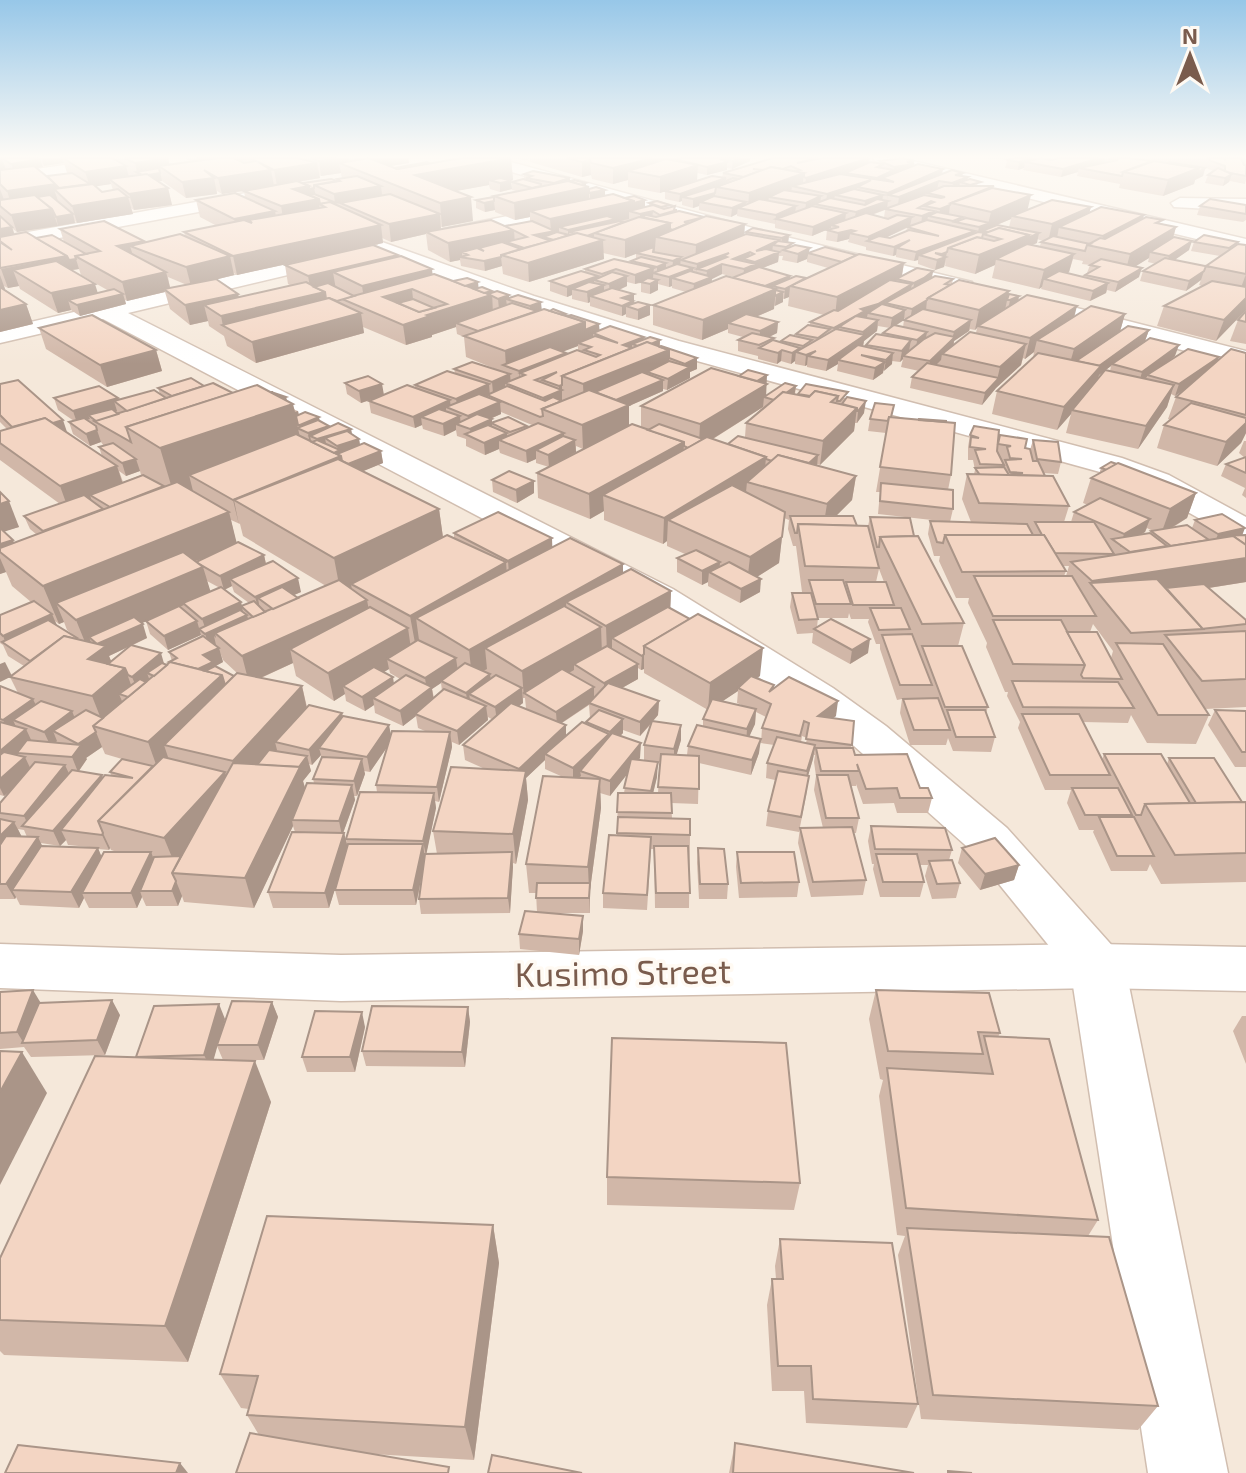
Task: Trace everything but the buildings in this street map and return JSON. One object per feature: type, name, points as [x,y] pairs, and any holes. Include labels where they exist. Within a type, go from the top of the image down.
[{"type":"street","points":[[0,243],[89,227]]},
{"type":"street","points":[[0,336],[487,227]]},
{"type":"street","points":[[731,227],[990,293]]},
{"type":"street","points":[[1170,227],[1246,245]]},
{"type":"street","points":[[1224,227],[1246,232]]},
{"type":"street","points":[[382,248],[526,301],[670,346],[1111,465],[1158,482],[1246,531]]},
{"type":"street","points":[[1051,309],[1246,359]]},
{"type":"street","points":[[106,311],[660,597],[758,657],[870,736],[990,840],[1097,966],[1188,1473]]},
{"type":"street","name":"Kusimo Street","points":[[0,966],[341,978],[1097,966],[1246,969]]},
{"type":"shaded area","points":[[0,227],[1246,227],[1246,1473],[0,1473]]}]
